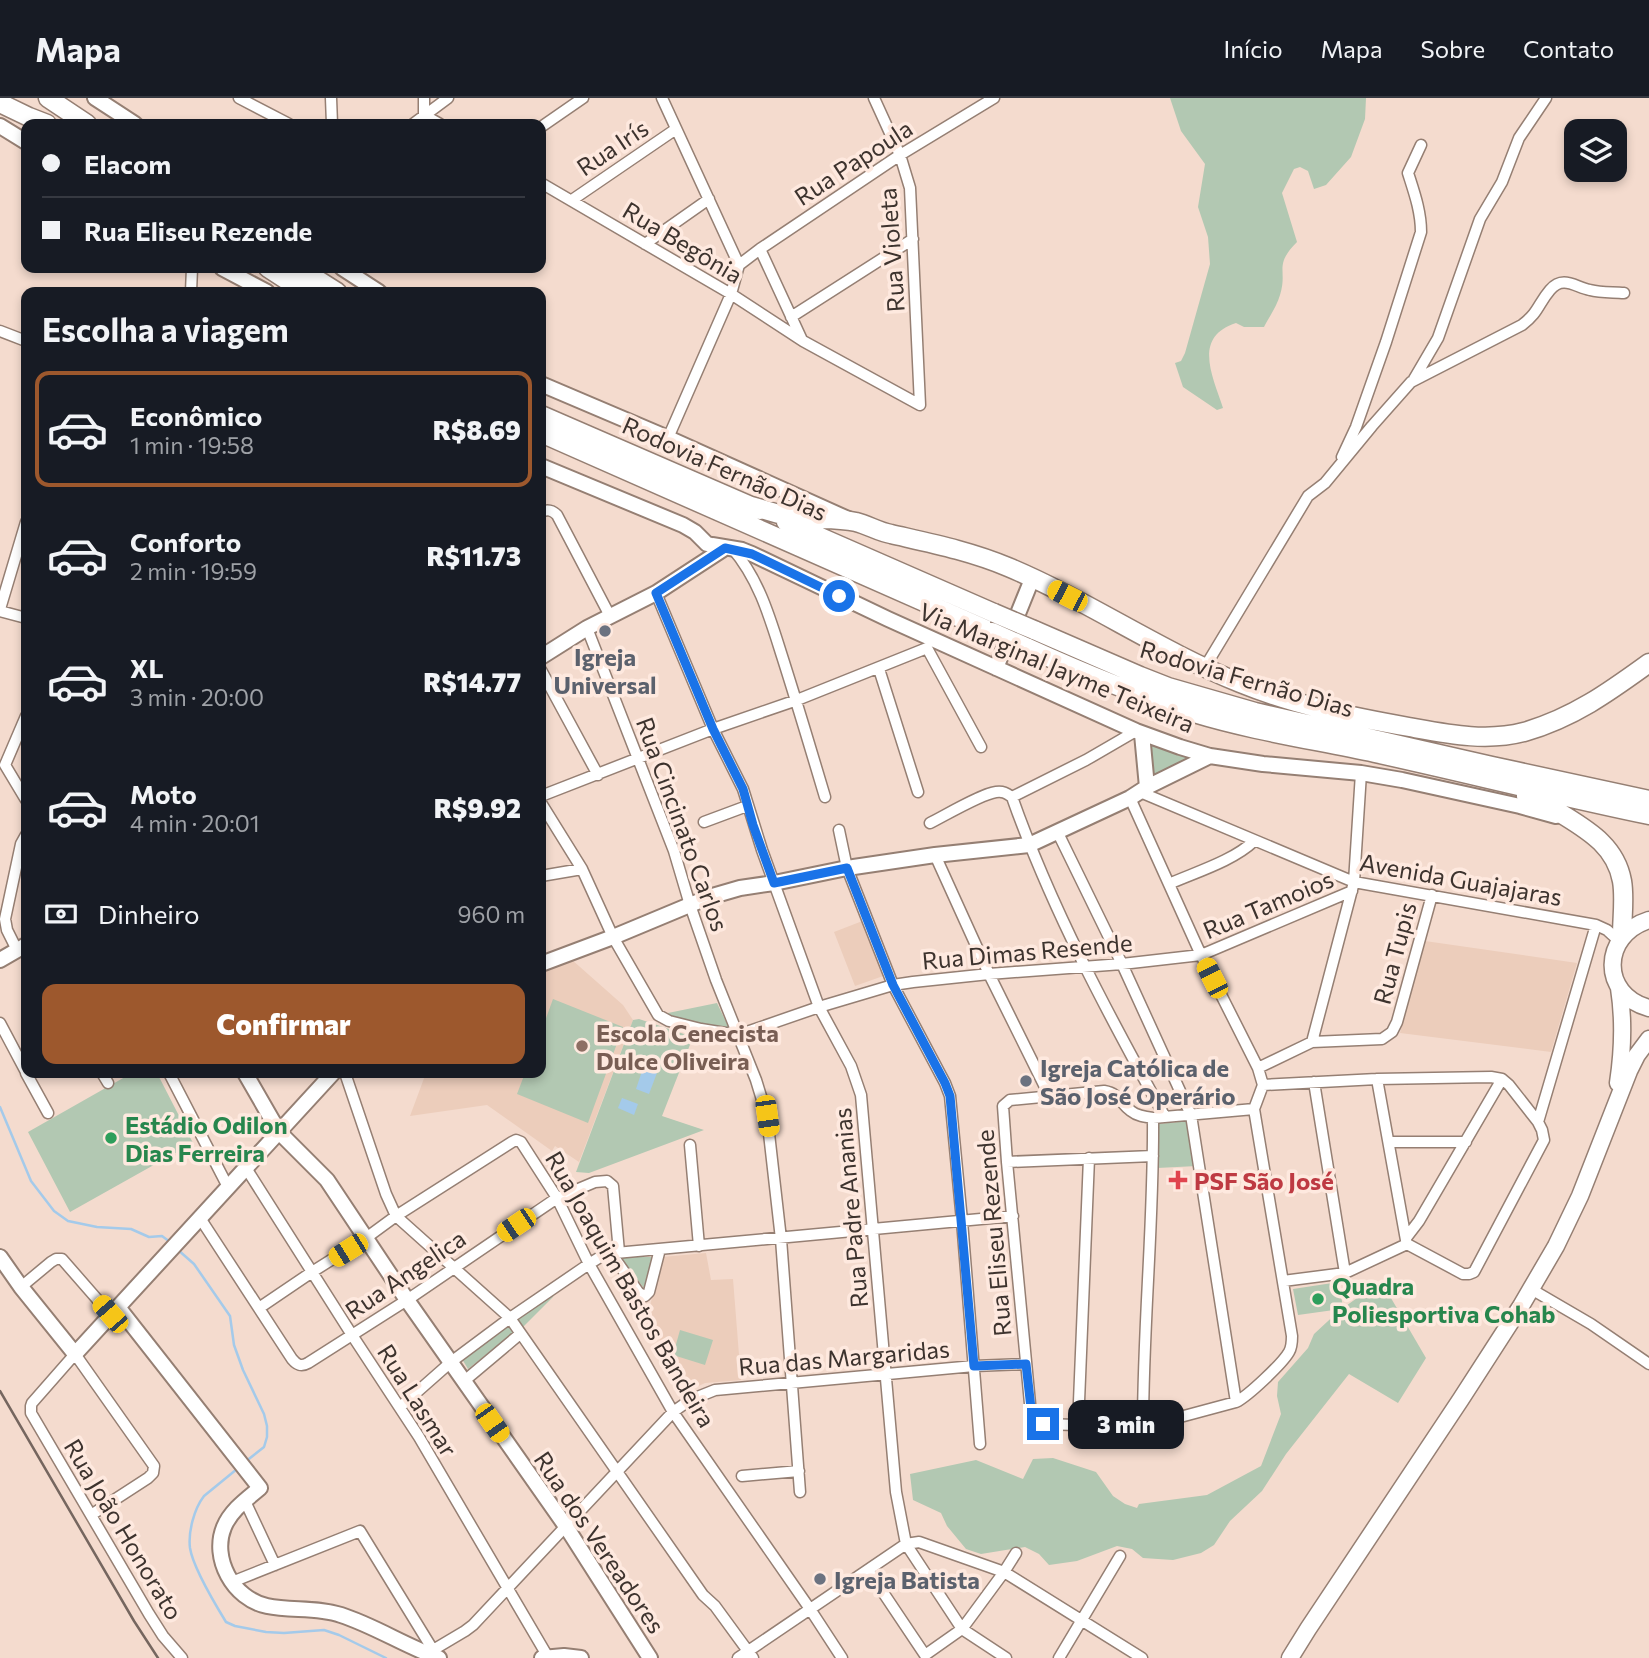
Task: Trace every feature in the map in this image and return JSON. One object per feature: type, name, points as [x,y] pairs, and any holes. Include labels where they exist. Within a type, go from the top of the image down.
[{"type":"highway","points":[[17,98],[48,119]]},
{"type":"highway","points":[[48,98],[80,119]]},
{"type":"highway","points":[[0,103],[34,119]]},
{"type":"highway","points":[[273,273],[286,287]]},
{"type":"highway","points":[[276,273],[298,287]]},
{"type":"highway","points":[[307,273],[329,287]]},
{"type":"highway","name":"Rodovia Fernão Dias","points":[[546,421],[751,506],[1168,687],[1488,772],[1591,803],[1649,816]]},
{"type":"highway","name":"Rodovia Fernão Dias","points":[[546,421],[992,632],[1135,694],[1261,730],[1649,800]]},
{"type":"highway","points":[[751,506],[794,518],[856,522],[887,534],[988,559],[1239,683],[1304,705],[1460,736],[1505,736],[1567,716],[1604,695],[1649,663]]},
{"type":"highway","points":[[1380,722],[1441,743],[1573,821],[1602,842],[1618,867],[1622,880],[1620,938]]},
{"type":"highway","points":[[1591,803],[1649,823]]},
{"type":"main road","points":[[1616,1101],[1623,1048],[1622,1005],[1612,964],[1614,952],[1620,938],[1630,928],[1649,919]]},
{"type":"main road","points":[[1619,988],[1639,1006],[1649,1008]]},
{"type":"main road","points":[[1290,1658],[1461,1399],[1556,1246],[1573,1211],[1616,1101],[1637,1055],[1649,1040]]},
{"type":"street","points":[[95,98],[127,119]]},
{"type":"street","points":[[331,98],[332,119]]},
{"type":"street","points":[[424,98],[424,115]]},
{"type":"street","points":[[419,119],[438,101],[448,98]]},
{"type":"street","points":[[546,124],[583,98]]},
{"type":"street","points":[[662,98],[739,265],[731,294],[668,438]]},
{"type":"street","name":"Rua Violeta","points":[[873,98],[900,155],[910,188],[920,405]]},
{"type":"street","name":"Rua Papoula","points":[[739,265],[900,155],[994,98]]},
{"type":"street","points":[[1205,667],[1308,496],[1325,483],[1412,382],[1438,338],[1480,219],[1502,182],[1514,149],[1540,98]]},
{"type":"street","points":[[1526,127],[1546,98]]},
{"type":"street","points":[[241,99],[279,119]]},
{"type":"street","points":[[424,115],[431,119]]},
{"type":"street","points":[[0,126],[21,139]]},
{"type":"street","name":"Rua Irís","points":[[572,200],[676,129]]},
{"type":"street","points":[[1337,467],[1356,427],[1421,232],[1416,199],[1408,173],[1421,145]]},
{"type":"street","name":"Rua Begônia","points":[[546,186],[731,294],[803,341],[920,405]]},
{"type":"street","points":[[645,244],[709,199]]},
{"type":"street","points":[[791,317],[913,239]]},
{"type":"street","points":[[760,249],[803,341]]},
{"type":"street","points":[[231,273],[258,287]]},
{"type":"street","points":[[350,273],[371,287]]},
{"type":"street","points":[[1412,382],[1522,325],[1533,316],[1550,290],[1559,283],[1570,282],[1593,291],[1624,293]]},
{"type":"street","points":[[0,331],[21,339]]},
{"type":"street","points":[[546,386],[856,522]]},
{"type":"street","name":"Via Marginal Jayme Teixeira","points":[[546,468],[695,532],[707,544],[733,549],[1139,733],[1210,755],[1402,780],[1520,806],[1573,821]]},
{"type":"street","points":[[546,511],[553,511],[557,515],[610,616]]},
{"type":"street","points":[[21,539],[0,610],[21,616]]},
{"type":"street","points":[[546,654],[587,628],[733,549],[748,570],[765,606],[797,700],[825,797]]},
{"type":"street","points":[[996,668],[1032,579]]},
{"type":"street","name":"Rua Padre Ananias","points":[[656,593],[713,729],[743,789],[819,1007],[851,1066],[861,1095],[896,1492],[906,1544]]},
{"type":"street","name":"Rua Cincinato Carlos","points":[[587,628],[674,851],[716,980],[756,1080],[767,1116],[780,1239],[800,1492]]},
{"type":"street","points":[[546,794],[713,729],[879,669],[927,648],[981,747]]},
{"type":"street","points":[[879,669],[917,787]]},
{"type":"street","points":[[546,679],[598,775]]},
{"type":"street","points":[[21,726],[2,764],[21,792]]},
{"type":"street","points":[[1012,797],[1139,733],[1139,793],[1169,884],[1264,1085],[1254,1109],[1293,1340],[1286,1356],[1247,1395],[1236,1402],[1143,1427],[1078,1426],[1089,1158]]},
{"type":"street","points":[[546,962],[732,890],[847,868],[1029,845],[1139,793],[1210,755]]},
{"type":"street","points":[[1258,1068],[1312,1042],[1353,887],[1361,773]]},
{"type":"street","points":[[930,823],[988,794],[1000,792],[1012,797],[1029,845],[1086,966],[1165,1117]]},
{"type":"street","name":"Avenida Guajajaras","points":[[1139,793],[1254,841],[1353,887],[1432,895],[1596,925],[1620,938]]},
{"type":"street","points":[[704,822],[747,806]]},
{"type":"street","points":[[546,811],[582,869],[613,937],[654,1009],[662,1018],[701,1029],[738,1035]]},
{"type":"street","points":[[839,830],[847,868],[893,985],[950,1096],[980,1444]]},
{"type":"street","points":[[1057,831],[1191,1115],[1236,1402]]},
{"type":"street","points":[[1169,884],[1246,849],[1254,841]]},
{"type":"street","points":[[21,842],[5,919],[7,930],[21,947]]},
{"type":"street","points":[[935,855],[989,974],[1051,1097],[1109,1092],[1120,1098],[1132,1112],[1153,1118],[1254,1109]]},
{"type":"street","points":[[546,875],[582,869]]},
{"type":"street","name":"Rua Tamoios","points":[[1201,955],[1353,887]]},
{"type":"street","name":"Rua Tupis","points":[[1312,1042],[1382,1038],[1392,1032],[1432,895]]},
{"type":"street","points":[[1538,1122],[1596,925]]},
{"type":"street","points":[[0,960],[21,949]]},
{"type":"street","name":"Rua Dimas Resende","points":[[738,1035],[893,985],[1201,955]]},
{"type":"street","points":[[0,1023],[21,1063]]},
{"type":"street","points":[[1264,1085],[1377,1079],[1490,1077],[1502,1080],[1538,1122],[1544,1137],[1540,1150],[1474,1272],[1463,1274],[1406,1241]]},
{"type":"street","points":[[29,1078],[48,1113]]},
{"type":"street","points":[[105,1078],[108,1083]]},
{"type":"street","points":[[172,1078],[228,1186]]},
{"type":"street","name":"Rua dos Vereadores","points":[[248,1078],[279,1132],[327,1180],[463,1382],[565,1525],[650,1658]]},
{"type":"street","points":[[75,1354],[328,1078]]},
{"type":"street","points":[[347,1078],[396,1216],[510,1318],[703,1595],[715,1606],[750,1655]]},
{"type":"street","points":[[1377,1079],[1406,1241]]},
{"type":"street","points":[[1283,1281],[1345,1273],[1406,1241],[1502,1080]]},
{"type":"street","points":[[1314,1082],[1345,1273]]},
{"type":"street","name":"Rua Eliseu Rezende","points":[[1051,1097],[1010,1100],[1003,1106],[1003,1115],[1032,1417],[1035,1422],[1043,1424],[1078,1426]]},
{"type":"street","points":[[1143,1427],[1153,1118]]},
{"type":"street","name":"Rua Joaquim Bastos Bandeira","points":[[396,1216],[516,1140],[521,1142],[557,1198],[589,1264],[673,1412],[842,1658]]},
{"type":"street","points":[[1390,1142],[1466,1142]]},
{"type":"street","points":[[690,1145],[699,1246]]},
{"type":"street","points":[[1007,1162],[1153,1156]]},
{"type":"street","name":"Rua Lasmar","points":[[246,1168],[419,1437],[548,1657]]},
{"type":"street","name":"Rua Angelica","points":[[259,1308],[296,1364],[310,1362],[557,1198],[604,1180],[611,1183],[615,1191],[615,1253]]},
{"type":"street","points":[[195,1223],[259,1308],[396,1216]]},
{"type":"street","points":[[400,1407],[451,1362],[510,1318],[606,1254],[1013,1216]]},
{"type":"street","points":[[615,1253],[639,1293],[646,1296],[660,1250]]},
{"type":"street","points":[[0,1257],[75,1354],[153,1464],[153,1473],[148,1478],[91,1515]]},
{"type":"street","points":[[21,1287],[51,1262],[62,1259],[114,1310],[260,1488],[228,1519],[221,1537],[223,1563],[241,1593],[266,1606],[338,1614],[434,1654]]},
{"type":"street","points":[[1531,1289],[1591,1324],[1649,1364]]},
{"type":"street","points":[[463,1382],[520,1334]]},
{"type":"street","name":"Rua João Honorato","points":[[75,1354],[32,1403],[30,1410],[149,1614],[182,1658]]},
{"type":"street","name":"Rua das Margaridas","points":[[434,1654],[473,1625],[617,1470],[673,1412],[690,1399],[715,1390],[974,1366],[1026,1364]]},
{"type":"street","points":[[742,1476],[799,1471]]},
{"type":"street","points":[[245,1501],[275,1565]]},
{"type":"street","points":[[232,1582],[360,1531],[434,1654]]},
{"type":"street","points":[[738,1658],[750,1655],[810,1609],[906,1544],[919,1542],[1004,1572],[1142,1658]]},
{"type":"street","points":[[906,1544],[962,1629],[1006,1658]]},
{"type":"street","points":[[868,1570],[925,1655],[962,1629],[1016,1553]]},
{"type":"street","points":[[1059,1658],[1120,1556]]},
{"type":"street","points":[[542,1658],[581,1658]]},
{"type":"shaded area","points":[[865,920],[886,975],[855,986],[834,932]]},
{"type":"shaded area","points":[[1425,941],[1577,963],[1551,1052],[1400,1033]]},
{"type":"shaded area","name":"Escola Cenecista Dulce Oliveira","points":[[571,959],[623,1005],[633,1020],[579,1162],[555,1146],[552,1151],[487,1105],[410,1116],[424,1078],[546,1078],[546,970]]},
{"type":"shaded area","points":[[706,1253],[711,1280],[733,1279],[741,1380],[705,1383],[690,1390],[647,1318],[662,1257]]},
{"type":"green space","points":[[1170,98],[1366,98],[1365,119],[1351,157],[1326,185],[1314,189],[1308,171],[1300,167],[1294,169],[1282,193],[1297,242],[1285,257],[1280,295],[1264,327],[1244,327],[1236,323],[1222,329],[1214,338],[1209,359],[1223,408],[1217,410],[1183,387],[1175,363],[1181,361],[1185,353],[1210,264],[1208,237],[1198,207],[1205,164],[1181,131]]},
{"type":"green space","points":[[1147,742],[1192,758],[1150,781]]},
{"type":"green space","points":[[553,999],[623,1027],[588,1123],[517,1094],[523,1078],[546,1078],[546,1018]]},
{"type":"green space","points":[[717,1003],[730,1030],[663,1014]]},
{"type":"green space","points":[[639,1019],[693,1037],[662,1116],[704,1130],[589,1173],[576,1172],[633,1020]]},
{"type":"green space","name":"Estádio Odilon Dias Ferreira","points":[[123,1078],[160,1078],[193,1143],[70,1212],[28,1132]]},
{"type":"green space","points":[[1189,1121],[1197,1166],[1157,1168],[1158,1124]]},
{"type":"green space","points":[[622,1257],[651,1257],[654,1260],[644,1288],[622,1261]]},
{"type":"green space","points":[[1381,1281],[1426,1358],[1398,1403],[1349,1374],[1286,1454],[1262,1491],[1230,1521],[1214,1545],[1201,1553],[1173,1560],[1143,1558],[1132,1549],[1117,1546],[1077,1561],[1049,1565],[1039,1554],[1025,1547],[981,1554],[966,1549],[947,1526],[941,1513],[913,1500],[910,1474],[976,1460],[1023,1479],[1033,1459],[1053,1458],[1096,1472],[1113,1496],[1137,1508],[1139,1504],[1207,1495],[1261,1466],[1281,1414],[1277,1396],[1278,1382],[1308,1348],[1314,1334],[1341,1309],[1298,1315],[1293,1289],[1339,1282],[1343,1308]]},
{"type":"green space","points":[[556,1291],[553,1297],[523,1327],[516,1317]]},
{"type":"green space","points":[[509,1323],[514,1332],[468,1369],[462,1359]]},
{"type":"green space","points":[[680,1330],[713,1340],[705,1365],[673,1355]]},
{"type":"water","points":[[646,1059],[660,1065],[649,1094],[636,1089]]},
{"type":"water","points":[[622,1098],[638,1104],[634,1115],[618,1108]]},
{"type":"waterway","points":[[0,1107],[31,1181],[54,1211],[68,1221],[97,1227],[131,1229],[149,1237],[162,1236],[170,1242]]},
{"type":"waterway","points":[[177,1249],[194,1264],[230,1316],[234,1345],[264,1414],[267,1426],[264,1447],[245,1462]]},
{"type":"waterway","points":[[237,1469],[200,1501],[190,1535],[190,1548],[195,1565],[226,1622],[266,1632],[324,1630],[386,1658]]},
{"type":"railway","points":[[0,1391],[158,1658]]},
{"type":"place","name":"Igreja Universal","points":[[605,631]]},
{"type":"place","name":"Escola Cenecista Dulce Oliveira","points":[[582,1046]]},
{"type":"place","name":"Igreja Católica de São José Operário","points":[[1026,1081]]},
{"type":"place","name":"Estádio Odilon Dias Ferreira","points":[[111,1138]]},
{"type":"place","name":"PSF São José","points":[[1178,1180]]},
{"type":"place","name":"Quadra Poliesportiva Cohab","points":[[1318,1299]]},
{"type":"place","name":"Igreja Batista","points":[[820,1579]]},
{"type":"route","points":[[839,596],[752,554],[725,548],[656,593],[713,729],[743,789],[774,883],[847,868],[893,985],[950,1096],[974,1366],[1026,1364],[1032,1417],[1035,1422],[1043,1424]]}]
